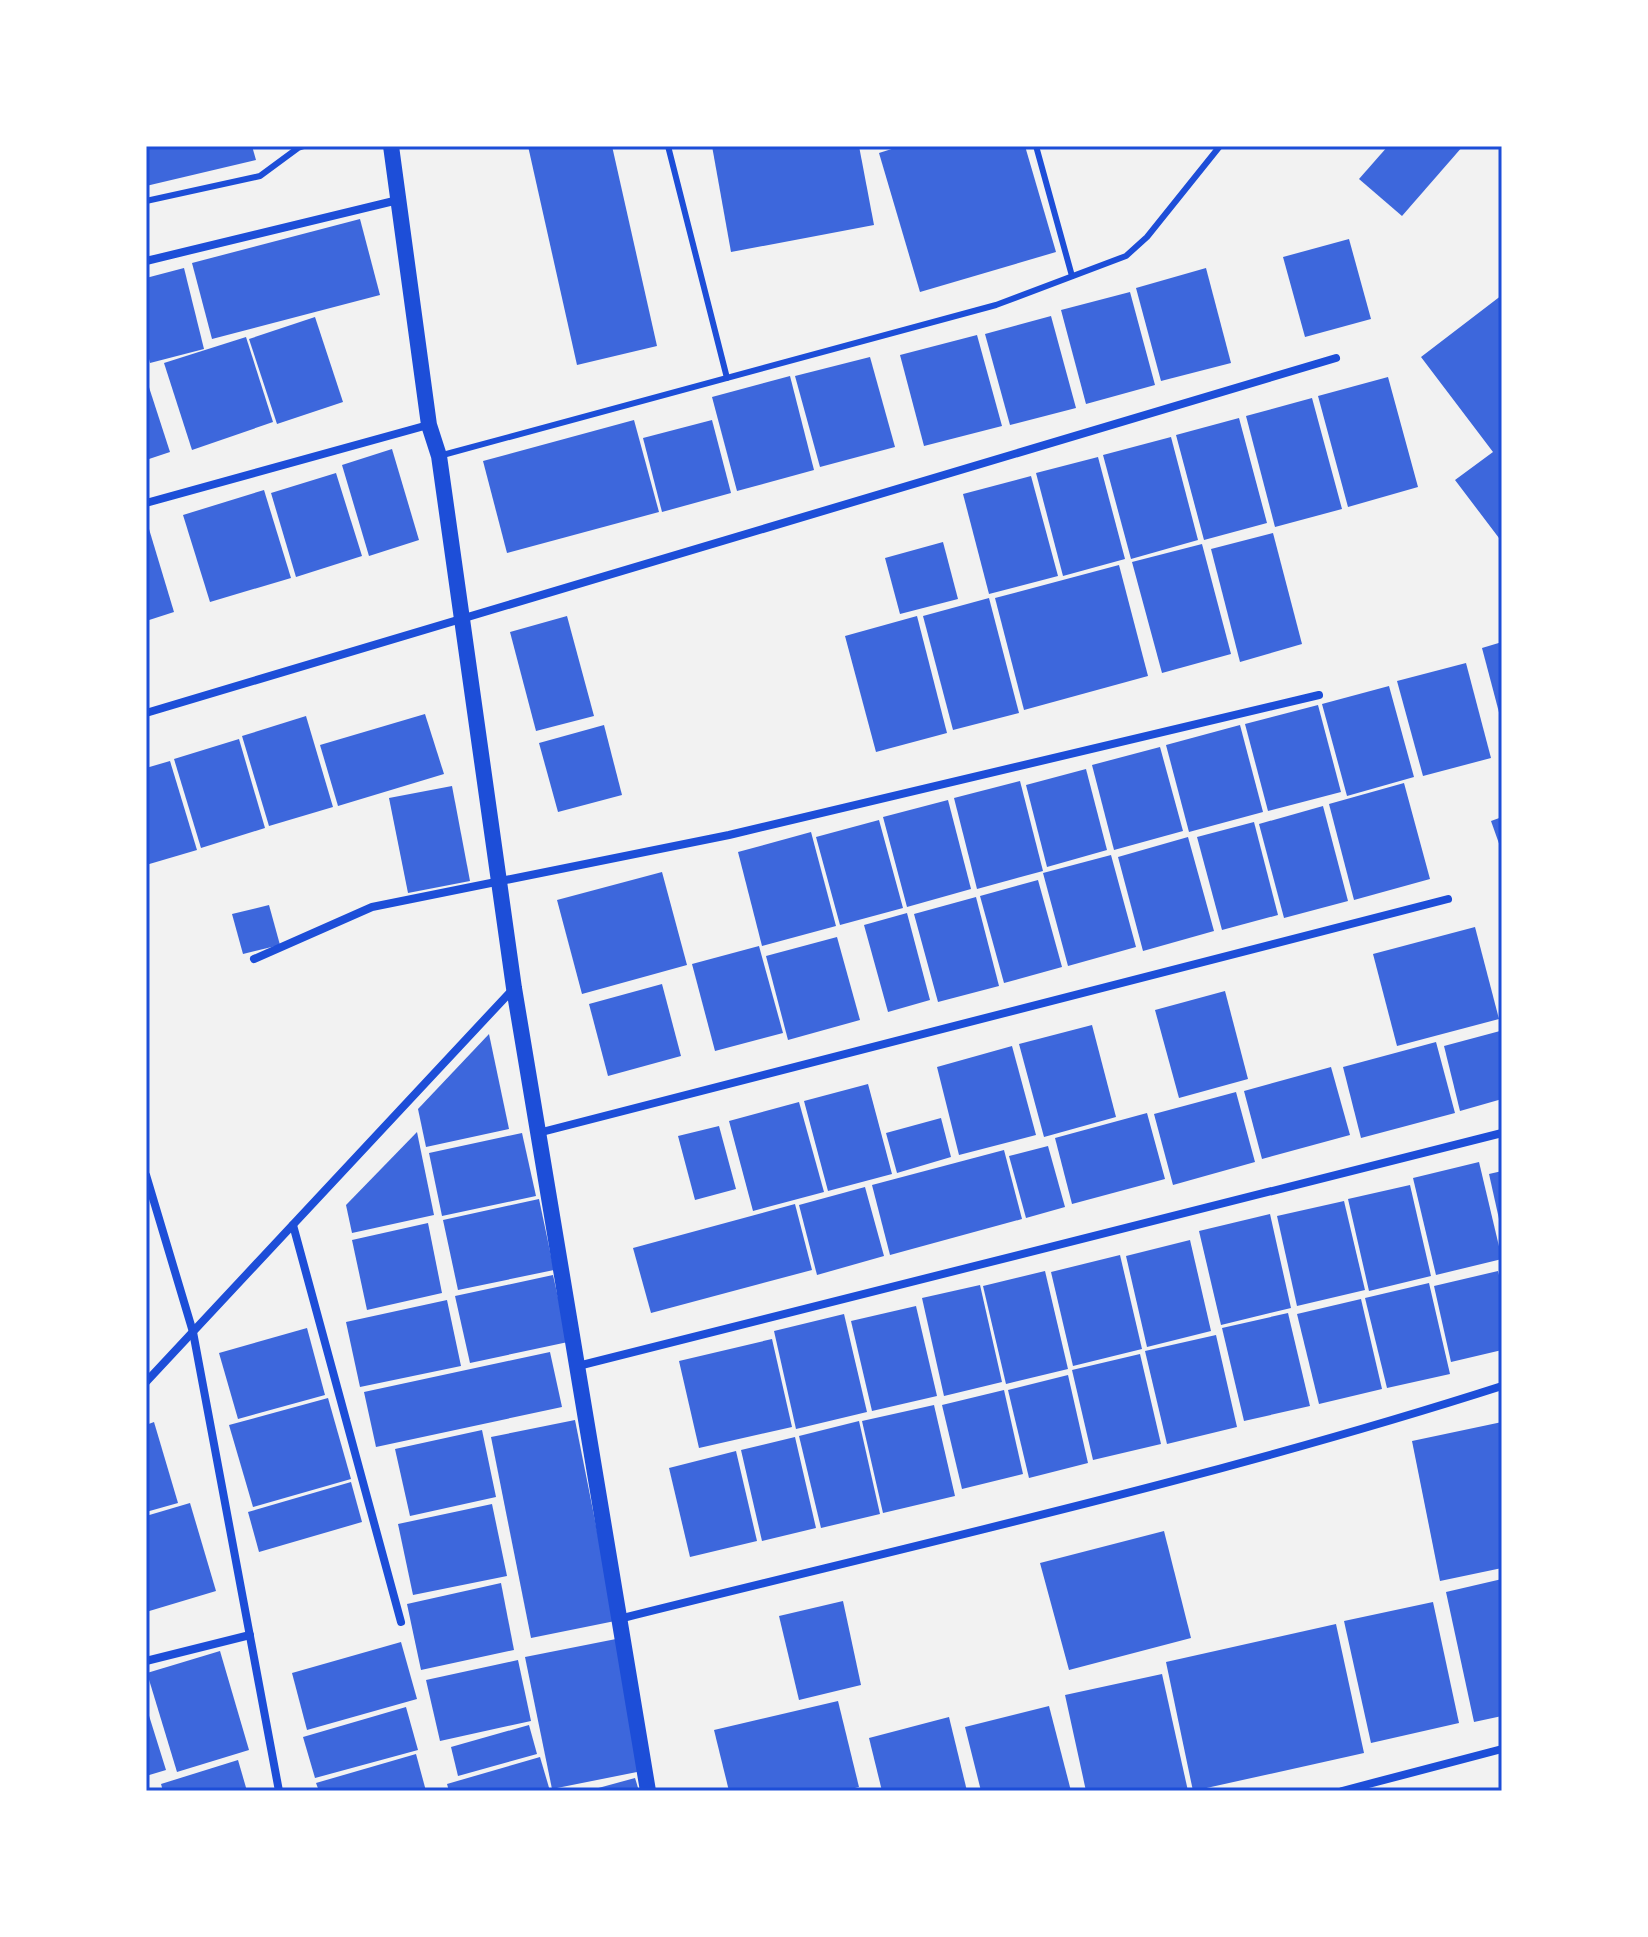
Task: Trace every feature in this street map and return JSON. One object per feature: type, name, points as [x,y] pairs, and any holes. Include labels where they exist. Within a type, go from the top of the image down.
[{"type":"main road","points":[[391,146],[429,425],[439,456],[514,988],[648,1791]]},
{"type":"street","points":[[146,261],[399,200]]},
{"type":"street","points":[[146,713],[1336,358]]},
{"type":"street","points":[[146,503],[429,425]]},
{"type":"street","points":[[254,959],[372,907],[729,835],[1319,695]]},
{"type":"street","points":[[538,1133],[1448,899]]},
{"type":"street","points":[[146,1382],[514,988]]},
{"type":"street","points":[[577,1366],[1502,1133]]},
{"type":"street","points":[[146,1175],[193,1332],[279,1791]]},
{"type":"street","points":[[293,1225],[401,1622]]},
{"type":"street","points":[[619,1619],[1211,1471],[1374,1427],[1502,1386]]},
{"type":"street","points":[[146,1661],[250,1635]]},
{"type":"street","points":[[1342,1791],[1502,1749]]},
{"type":"lane","points":[[668,146],[727,378]]},
{"type":"lane","points":[[1036,146],[1072,276]]},
{"type":"lane","points":[[439,456],[996,305],[1126,256],[1147,237],[1220,146]]},
{"type":"lane","points":[[146,201],[260,176],[300,147]]},
{"type":"building","points":[[146,146],[252,146],[256,160],[146,186]]},
{"type":"building","points":[[528,146],[612,146],[657,346],[577,365]]},
{"type":"building","points":[[712,146],[859,146],[874,225],[731,252]]},
{"type":"building","points":[[901,146],[1025,146],[1056,252],[920,292],[879,153]]},
{"type":"building","points":[[1388,146],[1463,146],[1402,216],[1359,179]]},
{"type":"building","points":[[360,219],[380,295],[212,339],[192,263]]},
{"type":"building","points":[[1349,239],[1371,319],[1305,337],[1283,257]]},
{"type":"building","points":[[184,268],[204,349],[150,363],[146,347],[146,278]]},
{"type":"building","points":[[1206,268],[1231,363],[1161,381],[1136,288]]},
{"type":"building","points":[[1130,292],[1155,385],[1086,404],[1061,310]]},
{"type":"building","points":[[1502,295],[1502,542],[1455,480],[1493,452],[1421,357]]},
{"type":"building","points":[[1051,316],[1076,408],[1010,425],[985,334]]},
{"type":"building","points":[[315,317],[343,402],[277,424],[249,339]]},
{"type":"building","points":[[977,335],[1002,426],[924,446],[900,355]]},
{"type":"building","points":[[246,337],[273,422],[192,450],[164,363]]},
{"type":"building","points":[[870,357],[895,447],[820,467],[795,376]]},
{"type":"building","points":[[790,376],[814,470],[737,491],[712,397]]},
{"type":"building","points":[[1388,377],[1418,487],[1348,507],[1318,396]]},
{"type":"building","points":[[146,378],[170,452],[146,460]]},
{"type":"building","points":[[1312,398],[1342,509],[1275,527],[1246,416]]},
{"type":"building","points":[[1239,418],[1267,523],[1204,540],[1176,435]]},
{"type":"building","points":[[634,420],[659,512],[507,553],[483,461]]},
{"type":"building","points":[[712,420],[731,493],[662,512],[643,438]]},
{"type":"building","points":[[1171,437],[1198,540],[1131,559],[1103,455]]},
{"type":"building","points":[[392,449],[419,540],[369,556],[342,465]]},
{"type":"building","points":[[1098,457],[1125,559],[1063,576],[1036,473]]},
{"type":"building","points":[[336,473],[362,556],[296,577],[271,493]]},
{"type":"building","points":[[1031,476],[1058,576],[989,594],[963,494]]},
{"type":"building","points":[[264,490],[291,578],[210,602],[183,515]]},
{"type":"building","points":[[149,529],[174,612],[146,621],[146,530]]},
{"type":"building","points":[[1273,533],[1302,644],[1240,662],[1211,549]]},
{"type":"building","points":[[943,542],[958,599],[900,614],[885,558]]},
{"type":"building","points":[[1202,544],[1231,654],[1162,673],[1132,562]]},
{"type":"building","points":[[1119,565],[1148,676],[1024,710],[995,598]]},
{"type":"building","points":[[989,598],[1019,713],[953,730],[923,616]]},
{"type":"building","points":[[567,616],[594,716],[536,731],[510,632]]},
{"type":"building","points":[[917,616],[947,733],[876,752],[845,636]]},
{"type":"building","points":[[1502,642],[1502,720],[1501,720],[1482,648]]},
{"type":"building","points":[[1466,663],[1491,758],[1423,776],[1397,681]]},
{"type":"building","points":[[1389,686],[1414,777],[1347,796],[1322,704]]},
{"type":"building","points":[[1318,705],[1341,792],[1268,811],[1245,724]]},
{"type":"building","points":[[425,714],[444,774],[338,806],[320,745]]},
{"type":"building","points":[[306,716],[333,807],[269,826],[242,736]]},
{"type":"building","points":[[604,725],[622,795],[558,812],[539,743]]},
{"type":"building","points":[[1240,725],[1263,812],[1189,832],[1166,745]]},
{"type":"building","points":[[239,739],[265,828],[201,848],[174,759]]},
{"type":"building","points":[[1160,747],[1183,831],[1114,850],[1092,765]]},
{"type":"building","points":[[170,761],[197,850],[146,865],[146,768]]},
{"type":"building","points":[[1086,769],[1107,850],[1047,867],[1026,785]]},
{"type":"building","points":[[1020,781],[1043,871],[977,889],[954,798]]},
{"type":"building","points":[[1404,783],[1430,879],[1354,900],[1329,804]]},
{"type":"building","points":[[452,786],[470,881],[408,893],[389,798]]},
{"type":"building","points":[[948,800],[971,889],[907,907],[883,817]]},
{"type":"building","points":[[1323,806],[1348,901],[1284,918],[1259,824]]},
{"type":"building","points":[[1502,817],[1502,852],[1491,821]]},
{"type":"building","points":[[879,820],[903,908],[840,925],[816,837]]},
{"type":"building","points":[[1254,822],[1278,915],[1222,930],[1197,837]]},
{"type":"building","points":[[811,832],[836,926],[762,946],[738,852]]},
{"type":"building","points":[[1188,837],[1214,931],[1143,951],[1118,857]]},
{"type":"building","points":[[1111,855],[1136,947],[1068,966],[1043,873]]},
{"type":"building","points":[[662,872],[687,965],[582,994],[557,900]]},
{"type":"building","points":[[1038,880],[1062,967],[1004,983],[980,896]]},
{"type":"building","points":[[976,897],[999,986],[938,1002],[914,914]]},
{"type":"building","points":[[269,905],[280,945],[243,954],[232,914]]},
{"type":"building","points":[[907,913],[930,1000],[888,1012],[864,925]]},
{"type":"building","points":[[1475,927],[1499,1019],[1397,1046],[1373,954]]},
{"type":"building","points":[[837,937],[860,1020],[788,1040],[766,956]]},
{"type":"building","points":[[759,946],[783,1033],[715,1051],[692,964]]},
{"type":"building","points":[[662,984],[681,1056],[608,1076],[589,1004]]},
{"type":"building","points":[[1225,991],[1248,1079],[1179,1098],[1155,1010]]},
{"type":"building","points":[[1092,1025],[1116,1117],[1044,1137],[1019,1044]]},
{"type":"building","points":[[1500,1031],[1502,1099],[1460,1111],[1444,1046]]},
{"type":"building","points":[[489,1034],[509,1129],[426,1147],[418,1109]]},
{"type":"building","points":[[1436,1042],[1455,1113],[1361,1138],[1343,1067]]},
{"type":"building","points":[[1012,1046],[1036,1135],[959,1155],[937,1067]]},
{"type":"building","points":[[1331,1067],[1350,1135],[1262,1159],[1244,1091]]},
{"type":"building","points":[[868,1084],[892,1174],[828,1191],[804,1101]]},
{"type":"building","points":[[1236,1092],[1255,1162],[1173,1185],[1154,1114]]},
{"type":"building","points":[[799,1102],[824,1192],[753,1211],[729,1121]]},
{"type":"building","points":[[1147,1113],[1165,1179],[1072,1204],[1055,1138]]},
{"type":"building","points":[[941,1118],[951,1157],[897,1173],[886,1133]]},
{"type":"building","points":[[719,1126],[736,1189],[695,1200],[678,1136]]},
{"type":"building","points":[[417,1132],[434,1215],[352,1233],[346,1205]]},
{"type":"building","points":[[522,1133],[536,1196],[442,1216],[429,1153]]},
{"type":"building","points":[[1048,1146],[1065,1207],[1026,1218],[1009,1156]]},
{"type":"building","points":[[1004,1150],[1022,1219],[890,1255],[872,1185]]},
{"type":"building","points":[[1479,1162],[1502,1259],[1436,1275],[1413,1178]]},
{"type":"building","points":[[1502,1171],[1502,1228],[1501,1228],[1489,1174]]},
{"type":"building","points":[[1410,1185],[1431,1276],[1369,1291],[1348,1199]]},
{"type":"building","points":[[865,1187],[884,1256],[817,1275],[799,1205]]},
{"type":"building","points":[[539,1199],[554,1270],[458,1290],[443,1220]]},
{"type":"building","points":[[1344,1201],[1365,1290],[1297,1306],[1277,1216]]},
{"type":"building","points":[[795,1204],[812,1270],[651,1313],[633,1248]]},
{"type":"building","points":[[1270,1214],[1291,1308],[1221,1325],[1199,1231]]},
{"type":"building","points":[[428,1223],[442,1293],[367,1310],[352,1240]]},
{"type":"building","points":[[1190,1240],[1211,1331],[1147,1347],[1126,1256]]},
{"type":"building","points":[[1120,1255],[1142,1349],[1073,1366],[1051,1272]]},
{"type":"building","points":[[1045,1271],[1068,1369],[1006,1384],[983,1286]]},
{"type":"building","points":[[1498,1271],[1502,1287],[1502,1350],[1451,1362],[1434,1286]]},
{"type":"building","points":[[553,1275],[568,1342],[470,1363],[455,1296]]},
{"type":"building","points":[[1429,1283],[1450,1374],[1387,1388],[1365,1298]]},
{"type":"building","points":[[980,1285],[1002,1382],[944,1396],[922,1298]]},
{"type":"building","points":[[1361,1299],[1382,1389],[1319,1404],[1297,1314]]},
{"type":"building","points":[[447,1300],[461,1366],[360,1387],[346,1322]]},
{"type":"building","points":[[916,1306],[937,1396],[872,1411],[851,1321]]},
{"type":"building","points":[[1288,1313],[1310,1406],[1244,1421],[1222,1328]]},
{"type":"building","points":[[844,1314],[867,1412],[796,1429],[774,1331]]},
{"type":"building","points":[[307,1328],[325,1395],[238,1419],[219,1353]]},
{"type":"building","points":[[1216,1335],[1237,1427],[1167,1444],[1145,1351]]},
{"type":"building","points":[[772,1339],[792,1427],[699,1448],[679,1361]]},
{"type":"building","points":[[550,1352],[562,1407],[376,1447],[364,1392]]},
{"type":"building","points":[[1140,1354],[1161,1444],[1093,1460],[1072,1370]]},
{"type":"building","points":[[1068,1375],[1088,1463],[1029,1478],[1008,1390]]},
{"type":"building","points":[[1004,1390],[1023,1474],[962,1489],[942,1405]]},
{"type":"building","points":[[328,1398],[351,1479],[253,1507],[229,1425]]},
{"type":"building","points":[[934,1405],[955,1496],[883,1513],[862,1421]]},
{"type":"building","points":[[575,1420],[615,1621],[531,1638],[491,1437]]},
{"type":"building","points":[[859,1421],[880,1514],[821,1528],[799,1436]]},
{"type":"building","points":[[154,1422],[178,1503],[146,1512],[146,1425]]},
{"type":"building","points":[[1502,1422],[1502,1568],[1440,1581],[1412,1441]]},
{"type":"building","points":[[482,1430],[496,1497],[410,1516],[395,1449]]},
{"type":"building","points":[[795,1437],[816,1528],[762,1541],[741,1450]]},
{"type":"building","points":[[736,1451],[757,1541],[690,1557],[669,1468]]},
{"type":"building","points":[[351,1482],[362,1522],[259,1552],[248,1512]]},
{"type":"building","points":[[190,1503],[216,1591],[146,1612],[146,1516]]},
{"type":"building","points":[[492,1504],[507,1576],[413,1595],[398,1524]]},
{"type":"building","points":[[1164,1531],[1191,1638],[1069,1670],[1040,1563]]},
{"type":"building","points":[[1502,1579],[1502,1716],[1474,1722],[1446,1592]]},
{"type":"building","points":[[501,1583],[514,1650],[421,1670],[407,1604]]},
{"type":"building","points":[[843,1601],[861,1685],[799,1700],[779,1616]]},
{"type":"building","points":[[1433,1602],[1459,1723],[1371,1743],[1344,1621]]},
{"type":"building","points":[[1336,1624],[1364,1753],[1193,1791],[1166,1662]]},
{"type":"building","points":[[616,1639],[642,1771],[552,1789],[525,1657]]},
{"type":"building","points":[[401,1642],[417,1699],[307,1730],[292,1673]]},
{"type":"building","points":[[220,1651],[249,1750],[177,1772],[147,1673]]},
{"type":"building","points":[[518,1660],[531,1721],[440,1741],[426,1680]]},
{"type":"building","points":[[1162,1674],[1188,1791],[1086,1791],[1065,1695]]},
{"type":"building","points":[[838,1701],[859,1787],[843,1791],[729,1791],[714,1730]]},
{"type":"building","points":[[146,1706],[166,1770],[146,1776]]},
{"type":"building","points":[[1049,1706],[1071,1791],[981,1791],[965,1727]]},
{"type":"building","points":[[406,1707],[418,1750],[315,1778],[303,1737]]},
{"type":"building","points":[[949,1717],[967,1791],[882,1791],[869,1738]]},
{"type":"building","points":[[529,1725],[537,1754],[458,1776],[451,1747]]},
{"type":"building","points":[[416,1754],[426,1791],[319,1791],[316,1783]]},
{"type":"building","points":[[540,1757],[550,1791],[449,1791],[447,1784]]},
{"type":"building","points":[[238,1760],[247,1791],[163,1791],[161,1784]]},
{"type":"building","points":[[635,1778],[639,1791],[591,1791],[591,1790]]}]
